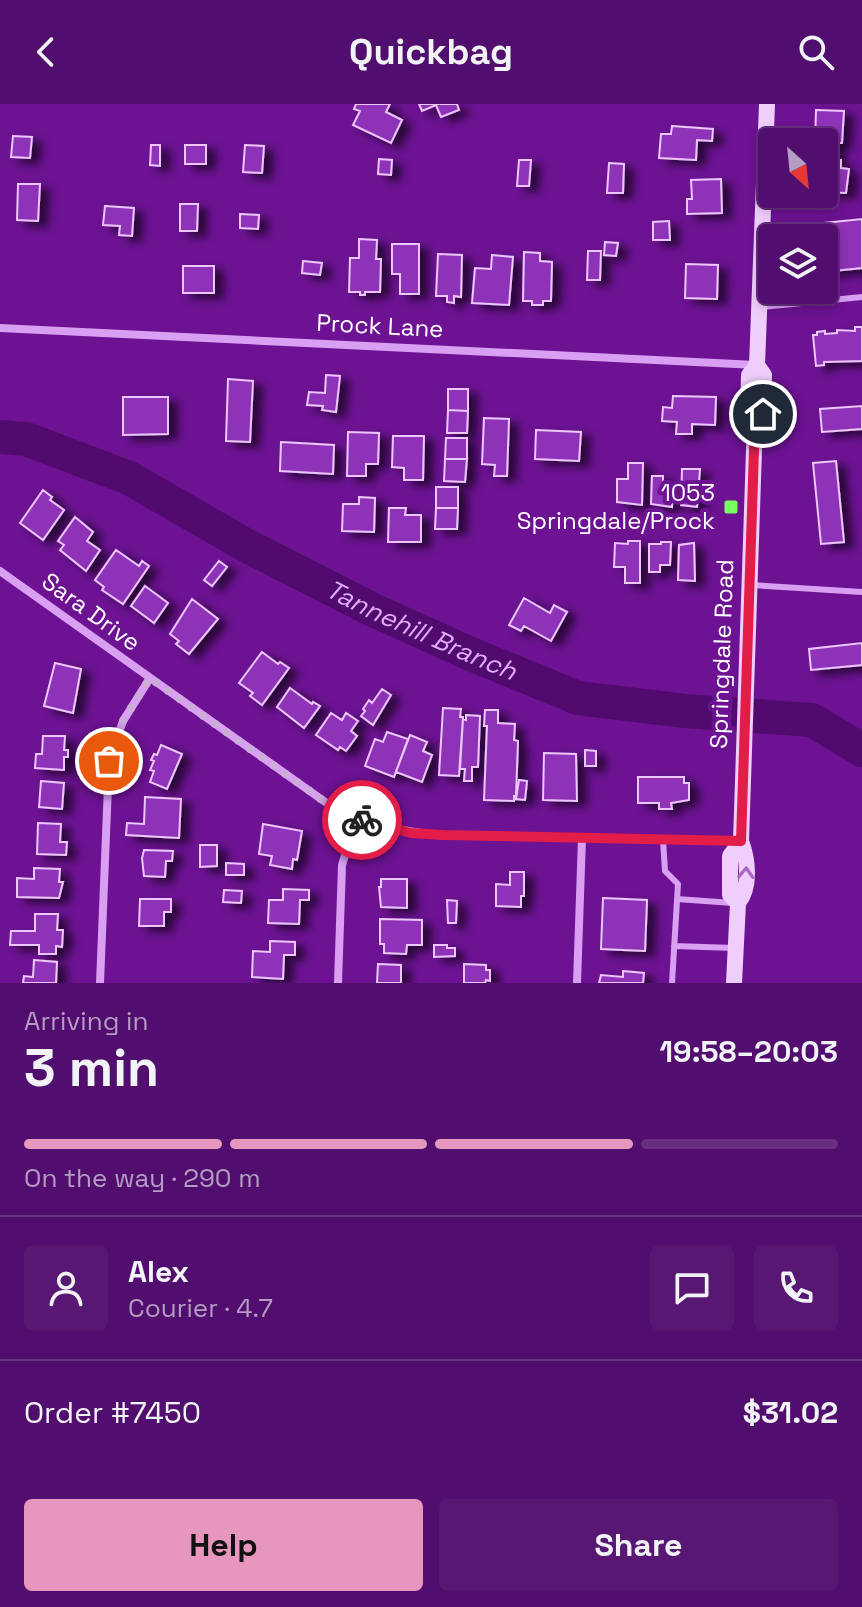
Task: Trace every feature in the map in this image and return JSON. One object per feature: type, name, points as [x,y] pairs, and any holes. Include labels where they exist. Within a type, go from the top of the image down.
[{"type":"main road","name":"Springdale Road","points":[[734,983],[738,903],[745,895],[747,856],[741,841],[742,756],[755,420],[763,414],[764,375],[757,365],[767,104]]},
{"type":"street","name":"Prock Lane","points":[[0,328],[757,365]]},
{"type":"street","name":"Sara Drive","points":[[0,571],[328,804],[357,818],[411,833],[741,841]]},
{"type":"street","points":[[100,983],[109,761],[123,721],[150,678]]},
{"type":"street","points":[[338,983],[342,865],[357,818]]},
{"type":"street","points":[[577,983],[582,838]]},
{"type":"lane","points":[[758,307],[862,297]]},
{"type":"lane","points":[[748,584],[862,592]]},
{"type":"lane","points":[[663,840],[665,871],[678,884],[672,983]]},
{"type":"lane","points":[[677,899],[738,903]]},
{"type":"lane","points":[[674,946],[735,948]]},
{"type":"building","points":[[356,104],[390,104],[386,112],[402,120],[391,143],[353,125],[360,111],[354,109]]},
{"type":"building","points":[[419,104],[457,104],[459,110],[441,117],[436,105],[422,111]]},
{"type":"building","points":[[816,110],[844,111],[842,143],[838,143],[838,128],[815,128]]},
{"type":"building","points":[[672,126],[713,129],[712,141],[697,140],[696,160],[659,158],[661,134],[671,134]]},
{"type":"building","points":[[13,136],[32,137],[30,158],[11,157]]},
{"type":"building","points":[[151,145],[160,145],[160,166],[150,165]]},
{"type":"building","points":[[185,145],[206,145],[206,164],[185,164]]},
{"type":"building","points":[[245,145],[264,146],[262,173],[243,172]]},
{"type":"building","points":[[379,159],[392,160],[391,175],[378,174]]},
{"type":"building","points":[[519,160],[531,160],[529,186],[517,186]]},
{"type":"building","points":[[838,160],[841,160],[841,168],[849,169],[846,193],[838,193]]},
{"type":"building","points":[[609,163],[624,164],[623,193],[607,193]]},
{"type":"building","points":[[721,179],[722,213],[687,214],[687,199],[692,199],[691,180]]},
{"type":"building","points":[[18,184],[40,184],[38,221],[17,220]]},
{"type":"building","points":[[180,204],[198,204],[197,231],[180,231]]},
{"type":"building","points":[[105,206],[134,208],[132,236],[119,235],[120,226],[103,225]]},
{"type":"building","points":[[240,214],[259,215],[258,229],[240,228]]},
{"type":"building","points":[[862,219],[862,268],[838,271],[838,224],[814,224]]},
{"type":"building","points":[[669,221],[670,240],[653,240],[653,222]]},
{"type":"building","points":[[359,239],[377,240],[376,259],[381,259],[380,292],[360,295],[360,292],[349,292],[350,258],[359,258]]},
{"type":"building","points":[[605,242],[618,243],[616,256],[604,255]]},
{"type":"building","points":[[392,244],[419,244],[419,294],[400,294],[400,274],[392,274]]},
{"type":"building","points":[[588,251],[601,251],[600,280],[587,280]]},
{"type":"building","points":[[524,252],[540,253],[540,261],[552,262],[551,301],[543,301],[543,305],[523,301]]},
{"type":"building","points":[[438,254],[462,255],[461,297],[454,296],[454,303],[447,302],[447,296],[436,296]]},
{"type":"building","points":[[492,255],[513,257],[509,305],[472,303],[475,268],[491,269]]},
{"type":"building","points":[[303,261],[322,263],[320,275],[302,273]]},
{"type":"building","points":[[686,264],[718,265],[717,299],[685,298]]},
{"type":"building","points":[[183,266],[214,266],[214,293],[183,293]]},
{"type":"building","points":[[855,327],[862,327],[862,361],[824,362],[824,365],[816,366],[813,335],[825,331],[825,334],[837,333],[837,330],[855,331]]},
{"type":"building","points":[[326,375],[340,376],[336,412],[322,410],[323,406],[307,405],[309,392],[325,393]]},
{"type":"building","points":[[228,379],[253,381],[250,442],[226,441]]},
{"type":"building","points":[[448,389],[468,389],[468,411],[448,410]]},
{"type":"building","points":[[673,396],[716,397],[715,425],[692,424],[692,434],[676,434],[677,422],[662,421],[663,407],[672,408]]},
{"type":"building","points":[[123,397],[168,397],[168,434],[123,435]]},
{"type":"building","points":[[862,406],[862,429],[822,432],[820,409]]},
{"type":"building","points":[[448,410],[468,411],[467,433],[447,433]]},
{"type":"building","points":[[484,418],[509,419],[507,476],[494,476],[495,465],[482,464]]},
{"type":"building","points":[[536,430],[581,432],[579,461],[535,459]]},
{"type":"building","points":[[348,432],[379,433],[378,464],[366,464],[366,476],[347,476]]},
{"type":"building","points":[[393,436],[424,436],[423,480],[404,480],[404,468],[392,467]]},
{"type":"building","points":[[446,438],[467,438],[467,459],[445,459]]},
{"type":"building","points":[[281,442],[334,445],[333,474],[280,471]]},
{"type":"building","points":[[445,459],[467,459],[465,482],[444,481]]},
{"type":"building","points":[[836,461],[844,542],[821,544],[813,463]]},
{"type":"building","points":[[628,463],[643,463],[642,505],[617,502],[617,479],[628,479]]},
{"type":"building","points":[[682,469],[700,469],[697,507],[681,505]]},
{"type":"building","points":[[652,476],[663,476],[663,483],[673,483],[672,507],[651,504]]},
{"type":"building","points":[[436,487],[458,487],[458,508],[436,508]]},
{"type":"building","points":[[43,490],[52,497],[50,500],[64,510],[43,540],[20,523]]},
{"type":"building","points":[[359,497],[375,498],[374,532],[342,531],[343,504],[359,504]]},
{"type":"building","points":[[389,508],[406,508],[405,515],[421,515],[421,542],[388,542]]},
{"type":"building","points":[[436,508],[458,508],[457,529],[435,529]]},
{"type":"building","points":[[75,517],[93,532],[87,541],[100,550],[86,571],[60,550],[64,545],[58,541]]},
{"type":"building","points":[[628,541],[640,541],[640,583],[625,583],[625,567],[614,567],[615,543],[628,544]]},
{"type":"building","points":[[671,542],[670,565],[660,565],[660,572],[649,572],[649,544]]},
{"type":"building","points":[[694,543],[695,581],[678,580],[679,545]]},
{"type":"building","points":[[116,550],[139,566],[142,561],[149,566],[123,604],[102,590],[104,587],[95,580]]},
{"type":"building","points":[[219,561],[227,567],[212,586],[204,580]]},
{"type":"building","points":[[145,586],[168,603],[154,623],[131,606]]},
{"type":"building","points":[[524,598],[550,613],[554,605],[567,612],[551,641],[524,626],[521,631],[509,625]]},
{"type":"building","points":[[192,599],[218,619],[189,654],[176,644],[179,641],[170,634]]},
{"type":"building","points":[[862,643],[862,665],[811,670],[809,649]]},
{"type":"building","points":[[262,652],[289,668],[262,705],[250,696],[253,693],[239,683]]},
{"type":"building","points":[[55,663],[81,669],[73,713],[44,706]]},
{"type":"building","points":[[290,688],[312,704],[320,706],[304,728],[277,707]]},
{"type":"building","points":[[382,689],[391,695],[373,725],[361,716],[369,700],[372,703]]},
{"type":"building","points":[[443,708],[461,709],[460,717],[463,717],[459,776],[439,775]]},
{"type":"building","points":[[485,710],[498,710],[498,723],[515,724],[514,740],[518,741],[514,801],[484,800]]},
{"type":"building","points":[[331,713],[342,720],[346,713],[358,721],[351,731],[357,736],[346,751],[340,747],[338,750],[316,735]]},
{"type":"building","points":[[466,715],[480,716],[478,767],[472,767],[472,781],[464,781],[465,769],[460,769],[463,719],[466,720]]},
{"type":"building","points":[[387,732],[408,739],[394,777],[365,766],[375,739],[383,742]]},
{"type":"building","points":[[410,735],[427,742],[423,751],[432,755],[422,782],[396,772]]},
{"type":"building","points":[[43,736],[65,736],[64,750],[68,750],[68,757],[64,757],[64,770],[35,768],[36,754],[42,754]]},
{"type":"building","points":[[161,745],[182,754],[167,789],[150,782],[154,771],[150,770],[154,761],[151,760]]},
{"type":"building","points":[[585,750],[596,751],[596,766],[585,766]]},
{"type":"building","points":[[544,753],[576,754],[577,801],[543,800]]},
{"type":"building","points":[[638,777],[684,777],[684,783],[689,783],[689,800],[671,803],[672,809],[659,809],[659,803],[638,803]]},
{"type":"building","points":[[519,780],[527,781],[525,800],[516,799]]},
{"type":"building","points":[[41,781],[64,783],[62,809],[39,807]]},
{"type":"building","points":[[145,797],[181,799],[179,838],[126,835],[127,823],[144,824]]},
{"type":"building","points":[[38,823],[61,824],[60,842],[67,842],[66,855],[37,854]]},
{"type":"building","points":[[263,824],[302,831],[297,860],[293,859],[292,869],[270,865],[272,856],[259,854]]},
{"type":"building","points":[[200,845],[217,845],[217,866],[200,867]]},
{"type":"building","points":[[144,850],[173,851],[172,861],[166,861],[165,877],[144,876]]},
{"type":"building","points":[[226,863],[244,864],[244,875],[226,875]]},
{"type":"building","points":[[34,868],[60,869],[59,882],[63,882],[59,898],[17,897],[17,878],[34,879]]},
{"type":"building","points":[[510,872],[524,872],[521,907],[496,906],[496,884],[510,885]]},
{"type":"building","points":[[381,879],[407,879],[407,908],[381,907]]},
{"type":"building","points":[[283,889],[309,890],[309,900],[300,900],[299,924],[268,923],[269,900],[283,900]]},
{"type":"building","points":[[224,890],[242,891],[241,903],[223,902]]},
{"type":"building","points":[[603,898],[647,900],[645,951],[601,949]]},
{"type":"building","points":[[140,899],[171,899],[171,912],[164,912],[164,926],[139,926]]},
{"type":"building","points":[[447,900],[457,901],[456,923],[448,923]]},
{"type":"building","points":[[35,914],[58,914],[57,930],[63,930],[62,947],[56,946],[56,954],[39,954],[39,945],[10,945],[11,931],[35,931]]},
{"type":"building","points":[[380,919],[422,920],[422,945],[407,945],[406,954],[384,953],[384,944],[380,944]]},
{"type":"building","points":[[270,941],[295,942],[295,955],[284,955],[283,979],[252,977],[253,951],[270,952]]},
{"type":"building","points":[[434,945],[455,948],[455,956],[434,957]]},
{"type":"building","points":[[34,960],[57,962],[56,983],[23,983],[24,976],[33,977]]},
{"type":"building","points":[[378,964],[401,965],[401,983],[377,983]]},
{"type":"building","points":[[464,964],[486,965],[486,970],[490,970],[490,981],[464,983]]},
{"type":"building","points":[[623,971],[644,973],[643,983],[599,983],[601,975],[623,977]]},
{"type":"waterway","name":"Tannehill Branch","points":[[0,437],[26,439],[129,478],[249,547],[373,610],[578,698],[685,711],[812,720],[862,750]]},
{"type":"way so far","points":[[109,761],[123,721],[150,678],[328,804],[362,820]]},
{"type":"place","name":"1053 Springdale/Prock","points":[[731,507]]},
{"type":"route","points":[[362,820],[411,833],[443,835],[741,841],[755,420],[763,414]]}]
